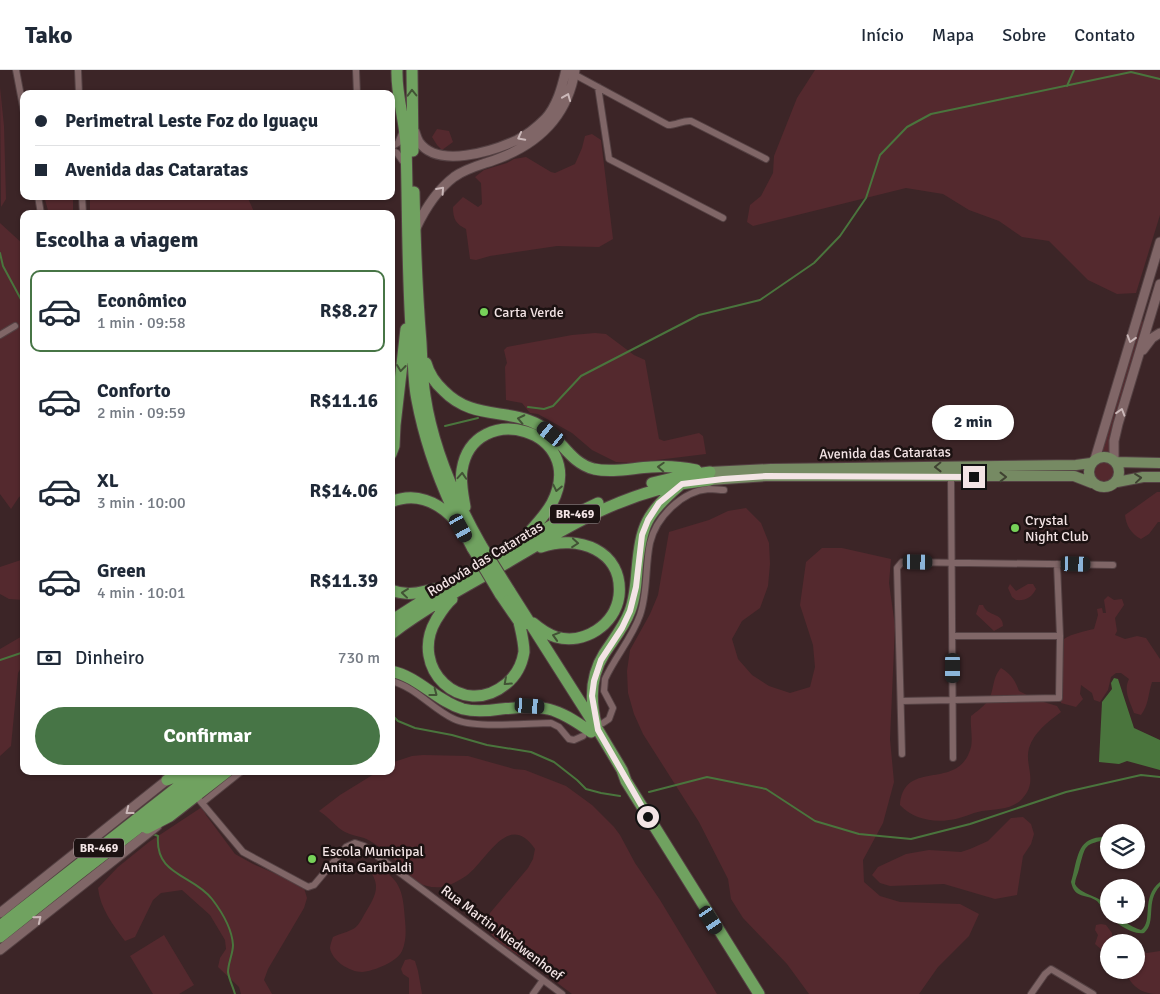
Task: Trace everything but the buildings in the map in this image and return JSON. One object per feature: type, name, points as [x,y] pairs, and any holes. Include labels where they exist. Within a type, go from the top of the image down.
[{"type":"highway","points":[[397,70],[396,83],[409,128],[425,396],[433,429],[465,526]]},
{"type":"highway","points":[[412,70],[406,166],[409,303],[416,398],[438,474],[477,547],[594,731],[622,770],[626,782],[759,994]]},
{"type":"highway","points":[[395,425],[409,303]]},
{"type":"highway","points":[[421,347],[428,370],[435,383],[451,399],[477,411],[532,422],[541,426],[573,458],[587,467],[612,470],[653,466],[690,468],[710,476]]},
{"type":"highway","points":[[465,526],[461,484],[463,464],[469,452],[482,438],[500,430],[513,429],[532,433],[547,444],[554,454],[558,466],[558,485],[548,509],[537,524],[515,547]]},
{"type":"highway","name":"Rodovía das Cataratas","points":[[395,619],[515,547],[617,494],[681,476],[710,476]]},
{"type":"highway","name":"Rodovía das Cataratas","points":[[395,631],[466,586],[593,513],[631,498],[710,476]]},
{"type":"highway","points":[[594,731],[592,704],[594,681],[601,660],[622,628],[632,603],[642,535],[655,508],[682,484]]},
{"type":"highway","points":[[395,501],[412,497],[431,501],[465,526]]},
{"type":"highway","points":[[512,560],[548,545],[562,542],[580,543],[591,546],[602,553],[610,562],[617,578],[618,596],[613,613],[602,627],[587,636],[575,639],[556,637],[522,619]]},
{"type":"highway","points":[[395,591],[420,593],[452,584]]},
{"type":"highway","points":[[466,586],[448,602],[433,625],[429,638],[428,651],[431,664],[437,676],[446,686],[458,692],[478,695],[498,690],[509,682],[520,665],[524,652],[522,619]]},
{"type":"highway","points":[[395,615],[404,613]]},
{"type":"highway","points":[[395,672],[415,680],[447,702],[462,709],[481,712],[530,706],[542,707],[562,713],[594,731]]},
{"type":"highway","points":[[167,780],[174,775]]},
{"type":"highway","points":[[167,780],[180,775]]},
{"type":"highway","name":"BR-469","points":[[0,926],[193,775]]},
{"type":"highway","name":"BR-469","points":[[0,938],[207,775]]},
{"type":"highway","points":[[121,842],[199,799],[224,775]]},
{"type":"main road","points":[[1160,464],[1115,461],[1103,457],[1093,461],[1088,472],[1092,483],[1099,488],[1107,488],[1117,482],[1143,477],[1160,477]]},
{"type":"main road","name":"Avenida das Cataratas","points":[[710,476],[771,469],[1076,464],[1093,461]]},
{"type":"main road","points":[[1115,461],[1120,470],[1117,482]]},
{"type":"main road","name":"Avenida das Cataratas","points":[[710,476],[1074,476],[1092,483]]},
{"type":"street","points":[[16,70],[20,91]]},
{"type":"street","points":[[78,70],[79,90]]},
{"type":"street","points":[[356,70],[357,90]]},
{"type":"street","points":[[395,145],[409,128],[419,143],[430,151],[442,155],[453,157],[465,156],[500,147],[532,131],[546,118],[570,71]]},
{"type":"street","points":[[570,71],[668,125],[676,125],[684,120],[691,121],[766,159]]},
{"type":"street","points":[[415,231],[423,212],[443,187],[455,176],[468,169],[521,149],[553,123],[565,103],[570,71]]},
{"type":"street","points":[[598,87],[609,159],[723,218]]},
{"type":"street","points":[[395,151],[406,166]]},
{"type":"street","points":[[1093,461],[1160,242]]},
{"type":"street","points":[[1149,280],[1142,314],[1150,322]]},
{"type":"street","points":[[1115,461],[1114,441],[1118,424],[1160,284]]},
{"type":"street","points":[[0,335],[15,326]]},
{"type":"street","points":[[1139,356],[1152,338],[1160,333]]},
{"type":"street","points":[[951,477],[953,758]]},
{"type":"street","points":[[395,682],[406,686],[447,716],[461,722],[477,724],[552,723],[559,727],[569,739],[574,740],[594,731],[609,719],[613,708],[604,691],[604,683],[639,617],[643,601],[650,543],[659,523],[676,503],[687,496],[709,490],[724,490]]},
{"type":"street","points":[[902,754],[897,568],[902,562],[1113,565]]},
{"type":"street","points":[[901,701],[1059,698],[1060,636],[1057,564]]},
{"type":"street","points":[[953,636],[1060,636]]},
{"type":"street","points":[[199,799],[236,775]]},
{"type":"street","points":[[0,912],[167,780]]},
{"type":"street","name":"Rua Martin Niedwenhoef","points":[[199,799],[243,852],[308,887],[314,886],[346,847],[355,843],[364,846],[562,994]]},
{"type":"street","points":[[0,950],[170,816]]},
{"type":"street","points":[[1030,994],[1051,968],[1093,994]]},
{"type":"street","points":[[533,994],[542,980]]},
{"type":"shaded area","points":[[815,70],[1160,70],[1160,215],[1136,293],[1117,294],[1088,280],[1049,241],[1022,237],[999,221],[969,210],[943,194],[906,188],[753,226],[747,222],[750,205],[761,196],[773,173],[774,156],[797,98]]},
{"type":"shaded area","points":[[0,87],[4,126],[6,199],[1,207]]},
{"type":"shaded area","points":[[437,129],[449,131],[453,142],[442,150],[432,137]]},
{"type":"shaded area","points":[[592,134],[601,140],[613,239],[599,247],[557,246],[490,256],[476,260],[470,259],[466,229],[456,221],[453,207],[463,197],[478,207],[482,204],[481,183],[475,177],[484,170],[514,159],[526,157],[555,173],[575,164],[585,136]]},
{"type":"shaded area","points":[[45,200],[73,200],[73,210],[48,210]]},
{"type":"shaded area","points":[[90,200],[249,200],[253,210],[90,210]]},
{"type":"shaded area","points":[[0,223],[20,241],[20,496],[11,509],[0,494]]},
{"type":"shaded area","points":[[1141,320],[1145,323],[1112,453],[1099,455]]},
{"type":"shaded area","points":[[606,334],[634,355],[645,360],[659,439],[664,441],[699,433],[703,436],[706,454],[632,463],[616,462],[592,450],[572,433],[538,414],[530,413],[522,403],[506,400],[505,367],[507,363],[504,350],[507,347],[572,335]]},
{"type":"shaded area","points":[[1104,461],[1112,464],[1115,472],[1112,480],[1104,483],[1096,480],[1093,472],[1096,464]]},
{"type":"shaded area","points":[[1157,492],[1160,492],[1160,522],[1149,534],[1141,539],[1134,535],[1130,529],[1125,515]]},
{"type":"shaded area","points":[[746,508],[761,523],[769,543],[768,586],[760,608],[742,621],[732,639],[738,659],[752,675],[769,686],[790,693],[810,687],[815,667],[813,645],[800,605],[806,562],[822,548],[842,548],[891,559],[889,583],[895,626],[890,739],[894,782],[883,823],[863,860],[864,882],[880,896],[900,902],[960,904],[979,914],[969,936],[938,967],[919,994],[809,994],[787,964],[743,918],[731,899],[728,879],[699,822],[643,734],[634,714],[628,693],[627,671],[630,650],[658,595],[669,532],[709,520],[728,511]]},
{"type":"shaded area","points":[[20,560],[20,600],[9,599],[0,594],[0,567]]},
{"type":"shaded area","points":[[1010,584],[1016,591],[1028,584],[1033,584],[1036,589],[1028,598],[1016,600],[1012,597],[1008,588]]},
{"type":"shaded area","points":[[1108,596],[1114,600],[1122,599],[1124,605],[1115,618],[1117,631],[1115,635],[1125,639],[1137,636],[1146,638],[1160,659],[1160,682],[1152,682],[1147,703],[1141,715],[1134,713],[1127,692],[1129,679],[1121,673],[1116,673],[1111,677],[1108,690],[1100,702],[1094,700],[1092,693],[1081,685],[1080,694],[1083,699],[1076,707],[1061,703],[1064,639],[1074,634],[1094,629],[1098,615],[1097,609],[1102,608],[1103,613],[1106,613],[1104,600]]},
{"type":"shaded area","points":[[979,605],[983,605],[985,609],[998,616],[1003,626],[994,631],[976,614]]},
{"type":"shaded area","points":[[20,637],[20,669],[18,673],[11,746],[0,756],[0,649]]},
{"type":"shaded area","points":[[1001,668],[1012,678],[1019,691],[1037,700],[1057,706],[1061,712],[1042,728],[1031,742],[1028,755],[1030,786],[1027,792],[1018,803],[1008,807],[982,811],[943,821],[929,820],[905,810],[900,805],[904,791],[911,782],[955,769],[965,761],[972,743],[971,716],[987,702]]},
{"type":"shaded area","points":[[1114,678],[1118,679],[1134,728],[1160,740],[1160,770],[1127,761],[1119,764],[1099,762],[1102,702],[1112,689],[1111,683]]},
{"type":"shaded area","points":[[412,756],[468,756],[514,769],[525,770],[566,786],[592,805],[620,835],[635,863],[660,900],[717,994],[572,994],[535,966],[499,943],[491,934],[488,924],[490,913],[528,868],[533,859],[535,849],[525,838],[516,835],[507,836],[498,842],[466,876],[445,886],[431,887],[416,882],[390,855],[378,846],[367,839],[345,832],[319,811],[340,795],[372,775],[395,775],[395,762]]},
{"type":"shaded area","points":[[202,807],[235,854],[304,888],[307,898],[304,908],[268,969],[264,980],[272,994],[241,994],[239,987],[218,967],[220,958],[226,949],[225,940],[210,915],[182,890],[161,893],[153,900],[135,937],[125,941],[101,902],[98,888],[118,867],[149,842]]},
{"type":"shaded area","points":[[1023,817],[1031,824],[1034,834],[1031,844],[1023,856],[1017,895],[995,899],[944,884],[890,886],[880,883],[872,875],[878,867],[906,854],[929,850],[961,852],[970,849],[988,841],[1011,818]]},
{"type":"shaded area","points":[[1100,837],[1100,841],[1090,845],[1085,850],[1075,884],[1083,892],[1100,900],[1100,905],[1093,899],[1078,894],[1071,882],[1077,857],[1083,846]]},
{"type":"shaded area","points":[[371,863],[391,876],[398,886],[403,900],[406,935],[402,951],[395,959],[379,968],[357,972],[342,965],[331,953],[330,947],[333,937],[357,926],[374,896],[376,885],[371,873],[365,866]]},
{"type":"shaded area","points":[[1160,882],[1160,886],[1153,899],[1150,923],[1144,933],[1134,932],[1119,924],[1128,924],[1141,930],[1145,926],[1150,895]]},
{"type":"shaded area","points":[[1096,925],[1106,925],[1112,933],[1100,934],[1100,948],[1095,944],[1098,935],[1095,930]]},
{"type":"shaded area","points":[[164,935],[194,985],[179,994],[153,994],[130,956]]},
{"type":"shaded area","points":[[1160,951],[1160,994],[1142,991],[1130,980],[1145,979],[1145,952]]},
{"type":"shaded area","points":[[405,960],[415,961],[422,994],[409,994],[409,978],[403,974],[401,969]]},
{"type":"waterway","points":[[1067,86],[1074,70]]},
{"type":"waterway","points":[[528,407],[544,409],[553,406],[581,376],[699,315],[760,300],[814,263],[840,236],[866,198],[880,155],[907,127],[931,114],[1131,72],[1160,79]]},
{"type":"waterway","points":[[0,253],[3,266],[20,298]]},
{"type":"waterway","points":[[445,426],[478,418]]},
{"type":"waterway","points":[[0,660],[20,653]]},
{"type":"waterway","points":[[395,718],[415,728],[452,735],[487,745],[531,752],[554,762],[586,789],[620,796]]},
{"type":"waterway","points":[[649,792],[707,777],[766,789],[815,821],[859,834],[911,839],[970,824],[1066,792],[1141,775],[1160,777]]},
{"type":"waterway","points":[[153,834],[158,836],[162,859],[168,867],[204,891],[216,904],[226,921],[233,945],[228,972],[235,994]]},
{"type":"place","name":"Carta Verde","points":[[484,312]]},
{"type":"place","name":"Crystal Night Club","points":[[1015,528]]},
{"type":"place","name":"Escola Municipal Anita Garibaldi","points":[[312,859]]},
{"type":"route","points":[[648,817],[626,782],[622,770],[598,730],[592,696],[595,674],[601,660],[622,628],[630,611],[636,587],[638,552],[644,526],[659,503],[682,484],[697,481],[766,476],[974,477]]}]
